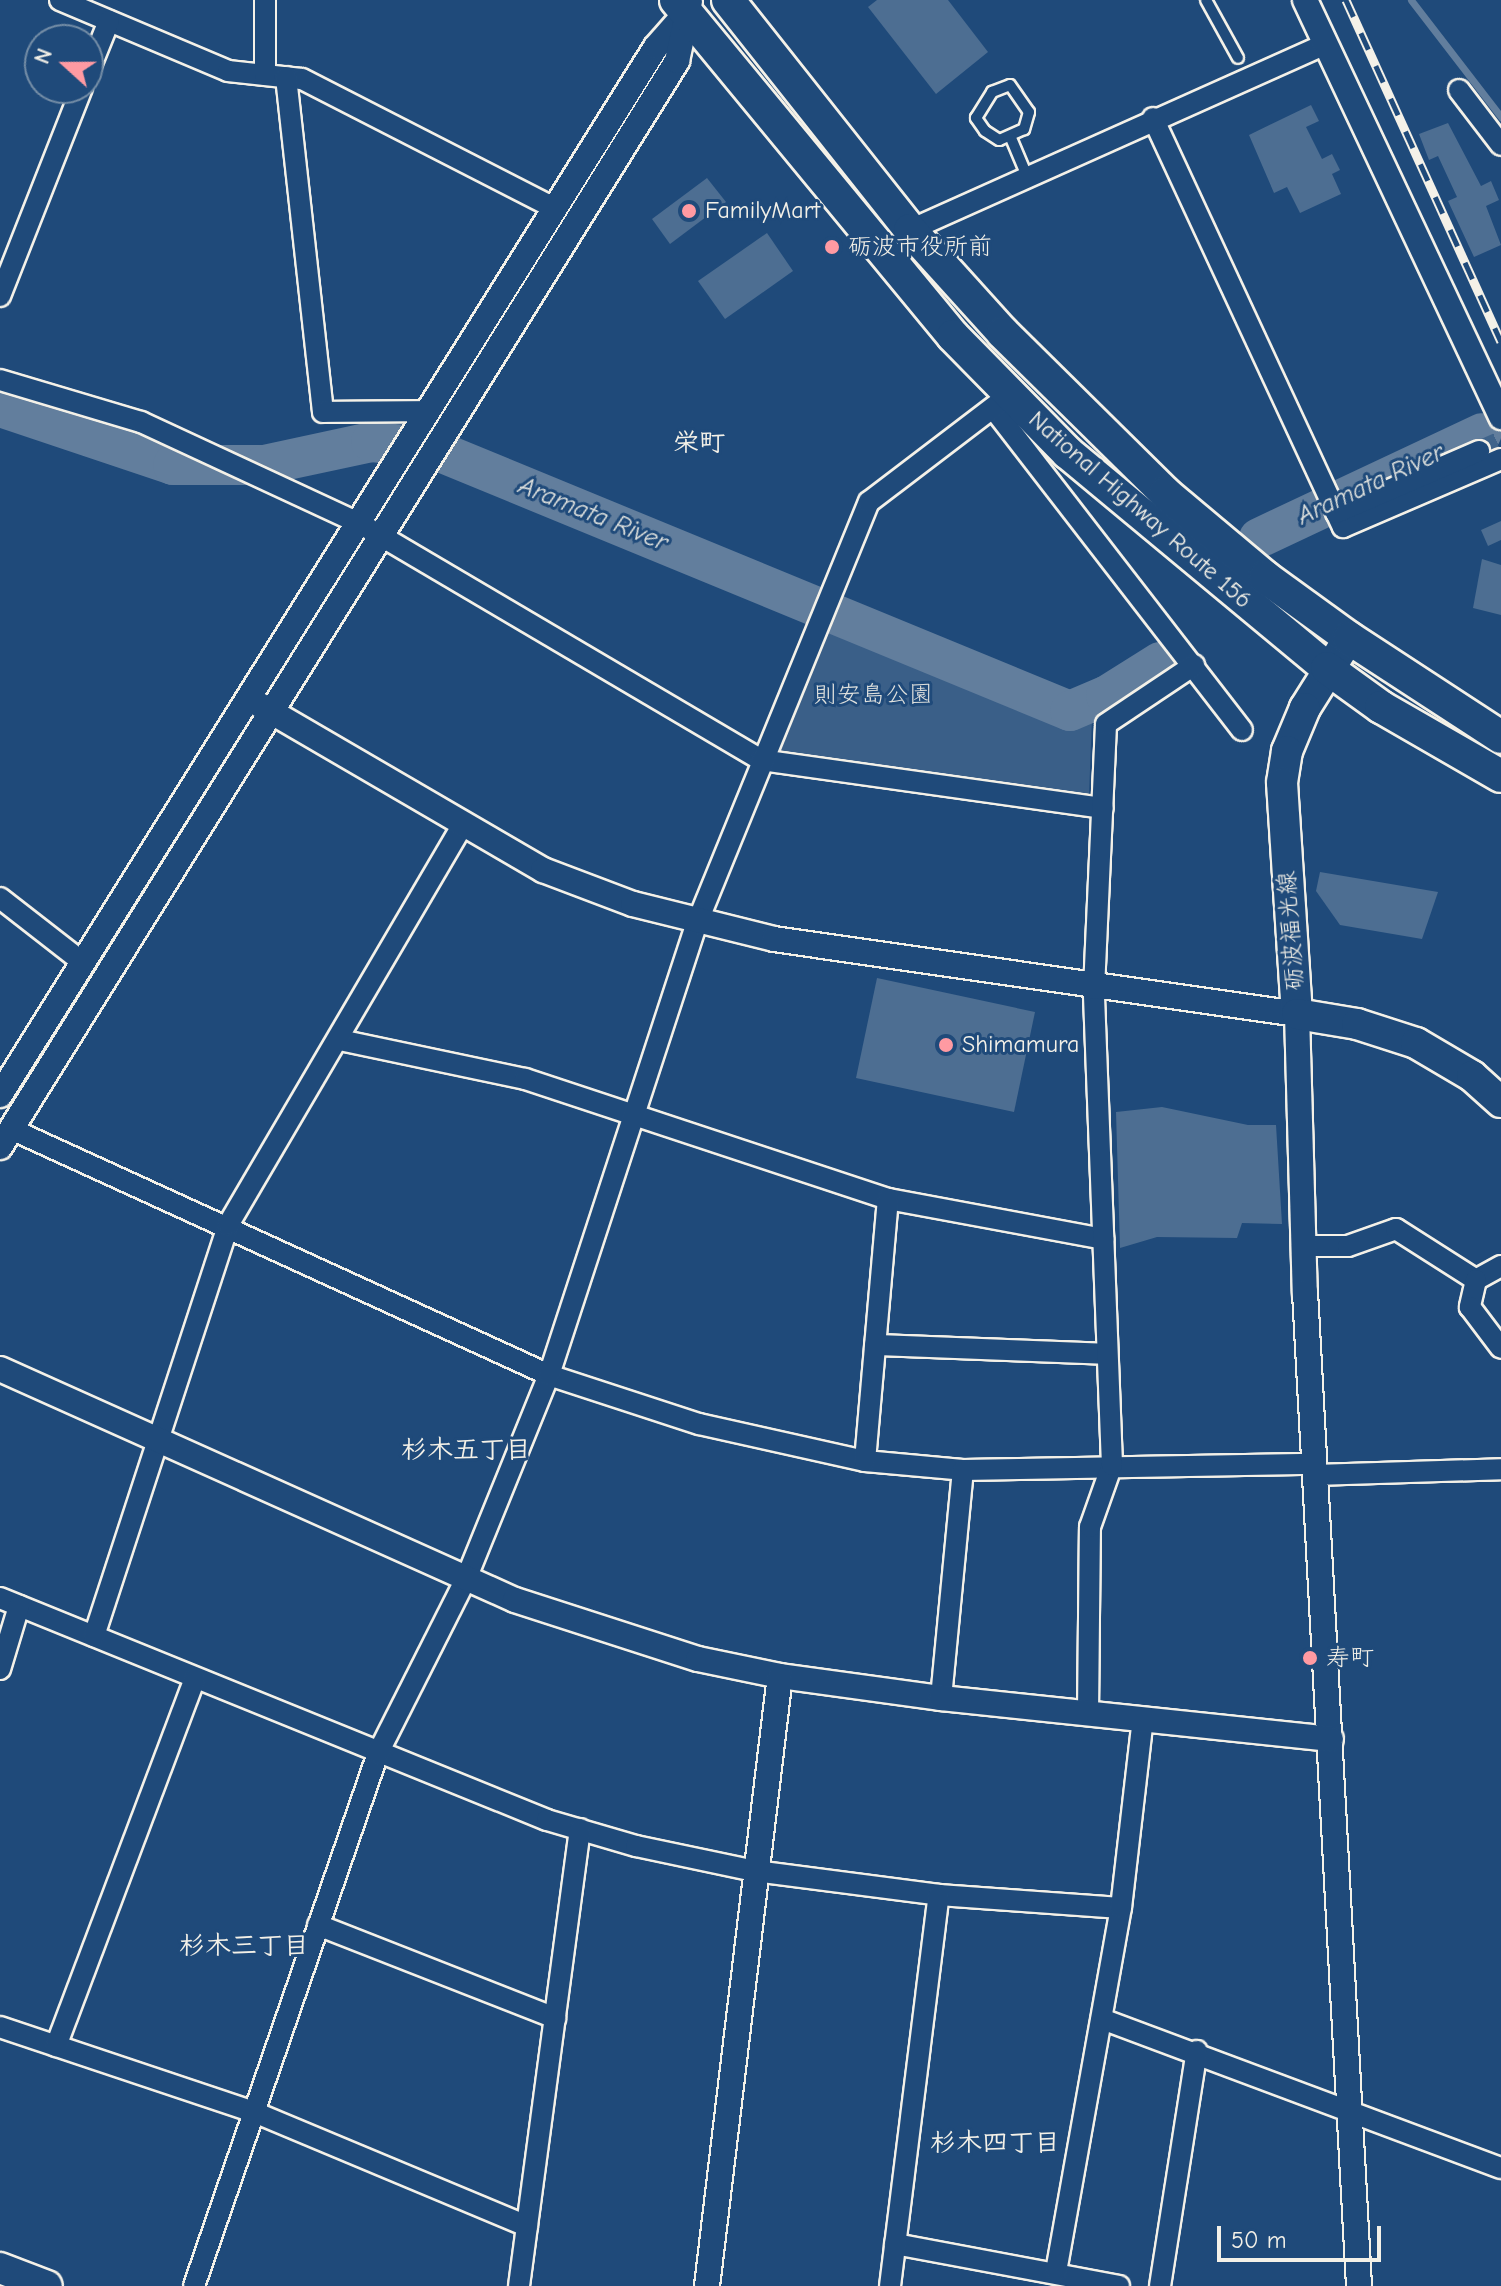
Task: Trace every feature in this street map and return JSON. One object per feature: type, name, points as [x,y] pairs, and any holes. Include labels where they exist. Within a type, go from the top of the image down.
[{"type":"highway","name":"National Highway Route 156","points":[[728,0],[910,230],[1003,333],[1165,493],[1265,577],[1349,638],[1501,737]]},
{"type":"highway","name":"National Highway Route 156","points":[[684,5],[1002,401],[1327,668],[1381,707],[1501,776]]},
{"type":"main road","name":"砺波福光線","points":[[1349,638],[1327,668],[1287,751],[1282,783],[1297,1014],[1357,1024],[1416,1043],[1472,1076],[1501,1102]]},
{"type":"main road","points":[[10,2276],[47,2286]]},
{"type":"street","points":[[60,0],[228,71],[302,79],[556,209]]},
{"type":"street","points":[[265,0],[323,412],[429,411]]},
{"type":"street","points":[[1305,0],[1501,417]]},
{"type":"street","points":[[0,1095],[81,961],[251,700],[684,5]]},
{"type":"street","points":[[684,5],[677,61],[384,536],[6,1138],[228,1225],[549,1375],[699,1424],[865,1461],[963,1470],[1112,1465],[1315,1470],[1501,1469]]},
{"type":"street","points":[[104,33],[109,21]]},
{"type":"street","points":[[910,230],[1153,118],[1326,44]]},
{"type":"street","points":[[1459,90],[1501,145]]},
{"type":"street","points":[[0,296],[76,104]]},
{"type":"street","points":[[1153,118],[1343,527],[1501,459]]},
{"type":"street","points":[[0,380],[141,422],[359,523],[761,760],[1103,808]]},
{"type":"street","points":[[194,2286],[378,1753],[466,1579],[549,1375],[697,923],[761,760],[869,502],[1002,401],[1242,730]]},
{"type":"street","points":[[1336,513],[1479,451]]},
{"type":"street","points":[[1088,1713],[1090,1527],[1112,1465],[1094,989],[1106,724],[1194,665]]},
{"type":"street","points":[[251,700],[543,870],[697,923],[1094,989],[1297,1014],[1303,1246],[1359,2286]]},
{"type":"street","points":[[94,1636],[228,1225],[340,1040],[463,825]]},
{"type":"street","points":[[0,898],[81,961]]},
{"type":"street","points":[[340,1040],[525,1079],[888,1199],[1103,1239]]},
{"type":"street","points":[[865,1461],[888,1199]]},
{"type":"street","points":[[1303,1246],[1348,1246],[1396,1229],[1476,1280]]},
{"type":"street","points":[[1501,1266],[1476,1280],[1470,1307],[1501,1348]]},
{"type":"street","points":[[875,1345],[1107,1354]]},
{"type":"street","points":[[0,1369],[466,1579],[610,1634],[780,1676],[941,1698],[1331,1739]]},
{"type":"street","points":[[941,1698],[963,1470]]},
{"type":"street","points":[[0,1669],[10,1602],[378,1753],[580,1829],[755,1871],[939,1895],[1121,1908]]},
{"type":"street","points":[[707,2286],[780,1676]]},
{"type":"street","points":[[56,2046],[195,1678]]},
{"type":"street","points":[[1056,2272],[1121,1908],[1143,1718]]},
{"type":"street","points":[[519,2286],[580,1829]]},
{"type":"street","points":[[890,2286],[939,1895]]},
{"type":"street","points":[[318,1925],[555,2018]]},
{"type":"street","points":[[1102,2019],[1197,2051],[1501,2168]]},
{"type":"street","points":[[0,2027],[254,2112],[527,2226]]},
{"type":"street","points":[[1160,2286],[1197,2051]]},
{"type":"street","points":[[895,2244],[1119,2286]]},
{"type":"lane","points":[[1206,0],[1238,58]]},
{"type":"lane","points":[[1010,85],[1029,112],[1024,129],[1011,138],[999,140],[985,131],[976,118],[992,92],[1010,85]]},
{"type":"lane","points":[[1011,138],[1027,176]]},
{"type":"green space","name":"則安島公園","points":[[836,601],[1059,693],[1093,693],[1089,795],[769,755]]},
{"type":"building","points":[[877,0],[948,0],[988,52],[936,94],[868,7]]},
{"type":"building","points":[[1311,105],[1319,121],[1306,127],[1322,159],[1332,154],[1340,170],[1332,174],[1341,194],[1300,213],[1287,187],[1274,193],[1249,135]]},
{"type":"building","points":[[1448,123],[1481,186],[1491,181],[1499,200],[1486,206],[1501,245],[1474,257],[1448,201],[1457,197],[1438,156],[1429,160],[1419,134]]},
{"type":"building","name":"FamilyMart","points":[[707,178],[726,202],[670,244],[652,219]]},
{"type":"building","points":[[767,233],[793,271],[725,319],[698,281]]},
{"type":"building","points":[[1501,521],[1501,540],[1488,546],[1481,530]]},
{"type":"building","points":[[1482,559],[1501,565],[1501,615],[1473,608]]},
{"type":"building","points":[[1320,872],[1438,892],[1422,939],[1340,925],[1316,891]]},
{"type":"building","name":"Shimamura","points":[[877,978],[1035,1012],[1014,1112],[856,1078]]},
{"type":"building","points":[[1162,1107],[1248,1125],[1276,1125],[1282,1224],[1242,1223],[1237,1238],[1157,1237],[1120,1248],[1116,1112]]},
{"type":"waterway","points":[[1411,0],[1501,117]]},
{"type":"waterway","name":"Aramata River","points":[[0,407],[173,465],[264,465],[371,442],[428,447],[1070,711],[1106,696],[1160,662]]},
{"type":"waterway","name":"Aramata River","points":[[1259,538],[1482,433]]},
{"type":"tunnel","points":[[1479,451],[1501,441]]},
{"type":"railway","points":[[1346,0],[1501,341]]},
{"type":"place","name":"FamilyMart","points":[[689,211]]},
{"type":"place","name":"砺波市役所前","points":[[832,247]]},
{"type":"place","name":"Shimamura","points":[[946,1045]]},
{"type":"place","name":"寿町","points":[[1310,1658]]},
{"type":"district","name":"栄町","points":[[699,444]]},
{"type":"district","name":"杉木五丁目","points":[[466,1451]]},
{"type":"district","name":"杉木三丁目","points":[[244,1947]]},
{"type":"district","name":"杉木四丁目","points":[[995,2144]]}]
